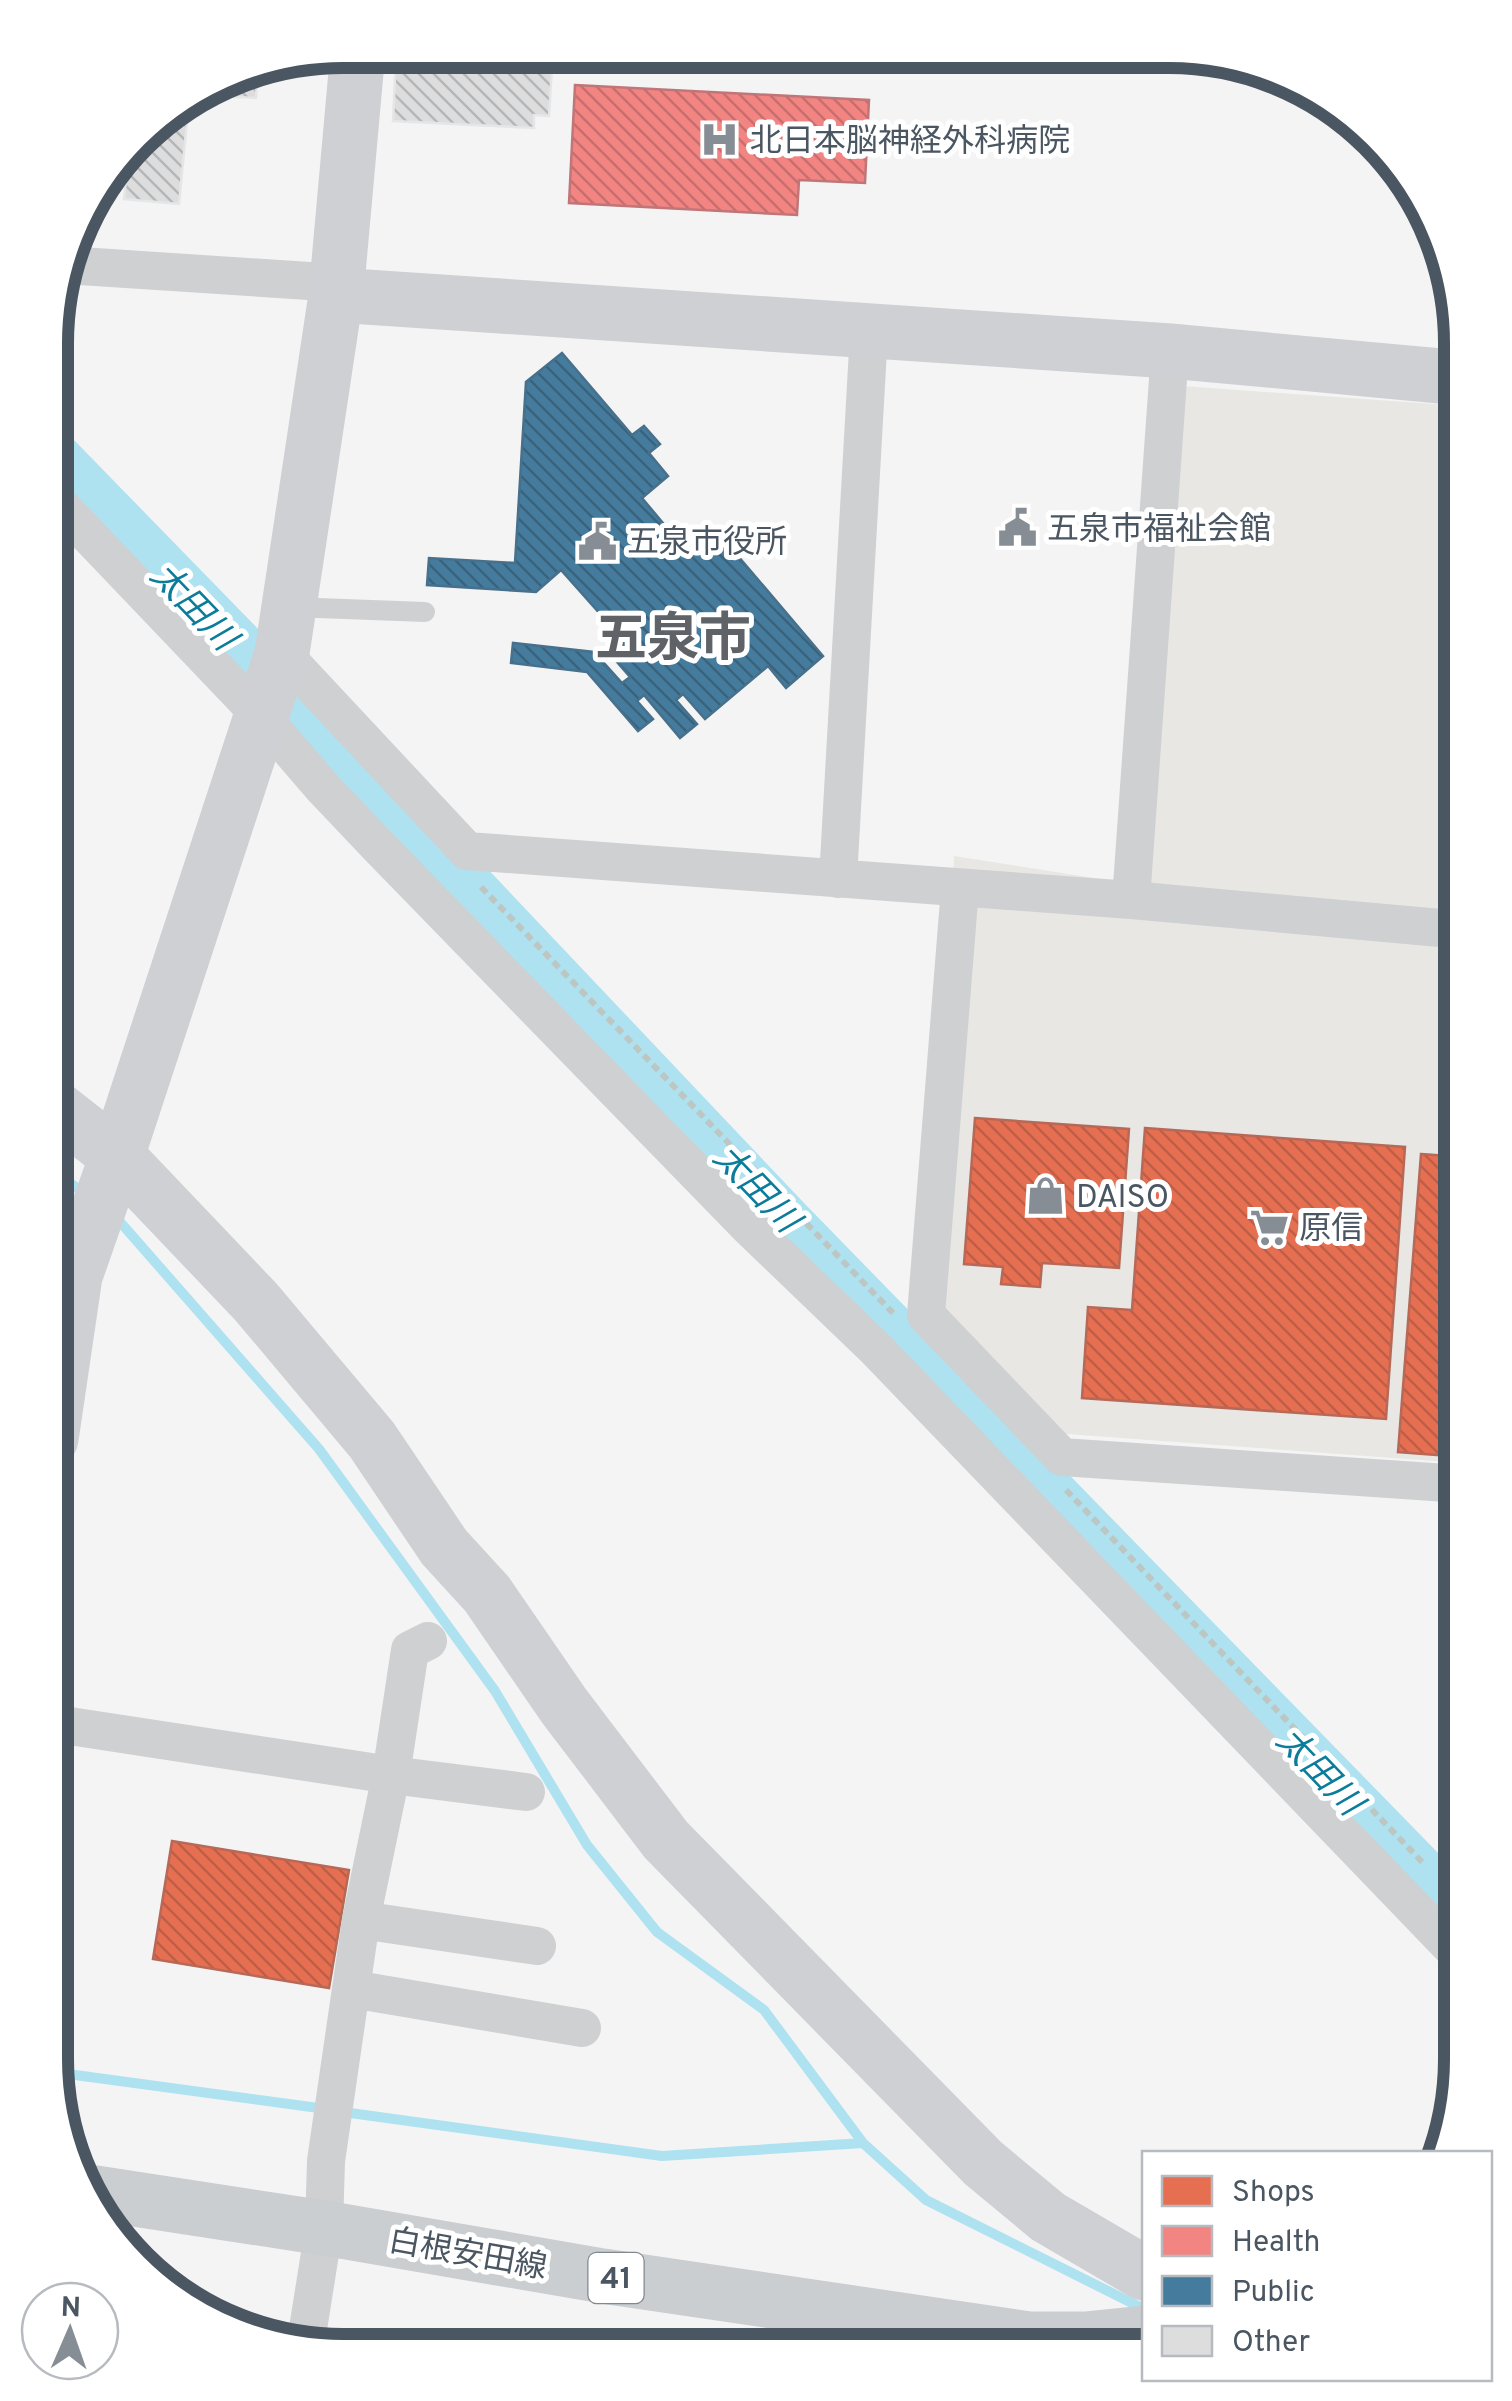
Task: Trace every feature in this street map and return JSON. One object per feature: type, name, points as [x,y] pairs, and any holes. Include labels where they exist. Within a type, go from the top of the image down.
[{"type":"main road","name":"白根安田線","points":[[103,2194],[960,2334]]},
{"type":"street","points":[[67,1330],[75,1276],[286,630],[336,295],[356,68]]},
{"type":"street","points":[[79,266],[324,282],[336,295],[1170,351],[1444,376]]},
{"type":"street","points":[[838,879],[869,332]]},
{"type":"street","points":[[1130,900],[1170,351]]},
{"type":"street","points":[[67,513],[261,716],[380,848],[748,1226],[876,1349],[1444,1939]]},
{"type":"street","points":[[286,630],[468,852],[1130,900],[1444,928]]},
{"type":"street","points":[[960,888],[926,1315],[1062,1458],[1444,1483]]},
{"type":"street","points":[[67,1117],[117,1156],[256,1302],[372,1440],[444,1547],[487,1594],[564,1706],[666,1840],[982,2162],[1048,2218],[1142,2271]]},
{"type":"street","points":[[308,2331],[324,2228],[326,2160],[361,1920],[392,1776],[410,1650],[428,1641]]},
{"type":"street","points":[[67,1726],[392,1776],[526,1792]]},
{"type":"street","points":[[361,1920],[537,1946]]},
{"type":"street","points":[[352,1990],[582,2028]]},
{"type":"lane","points":[[286,630],[425,612]]},
{"type":"shaded area","points":[[1183,386],[1444,405],[1444,1462],[1053,1433],[936,1316],[954,856],[1144,886]]},
{"type":"building: Shops","name":"DAISO","points":[[975,1118],[1129,1129],[1119,1268],[1042,1263],[1040,1287],[1001,1284],[1003,1267],[964,1264]]},
{"type":"building: Shops","name":"原信","points":[[1145,1128],[1405,1147],[1386,1419],[1082,1398],[1088,1307],[1132,1310]]},
{"type":"building: Shops","points":[[1421,1154],[1444,1156],[1444,1456],[1398,1452]]},
{"type":"building: Shops","points":[[172,1841],[349,1870],[329,1988],[153,1959]]},
{"type":"building: Health","name":"北日本脳神経外科病院","points":[[575,85],[869,100],[865,183],[799,180],[797,215],[569,203]]},
{"type":"building: Public","name":"五泉市役所","points":[[562,353],[632,435],[644,426],[660,444],[649,453],[668,476],[642,498],[688,553],[715,529],[823,656],[786,688],[768,666],[705,719],[683,694],[676,700],[697,724],[680,738],[644,695],[637,701],[653,719],[638,731],[587,672],[511,663],[513,643],[594,652],[622,683],[630,677],[610,654],[625,642],[561,570],[536,592],[427,585],[429,558],[515,563],[526,382]]},
{"type":"building: Other","points":[[395,68],[552,68],[549,116],[534,115],[534,128],[393,121]]},
{"type":"building: Other","points":[[257,81],[256,98],[221,96]]},
{"type":"building: Other","points":[[180,121],[187,122],[179,204],[124,199],[127,172],[161,136]]},
{"type":"waterway","name":"太田川","points":[[67,474],[318,732],[783,1223],[1444,1901]]},
{"type":"waterway","points":[[67,1181],[88,1196]]},
{"type":"waterway","points":[[114,1215],[319,1449],[495,1691],[587,1845],[657,1932],[764,2010],[863,2143],[926,2200],[1142,2308]]},
{"type":"waterway","points":[[68,2074],[326,2109]]},
{"type":"waterway","points":[[343,2112],[662,2156],[863,2143]]},
{"type":"place","name":"北日本脳神経外科病院","points":[[720,140]]},
{"type":"place","name":"五泉市福祉会館","points":[[1017,528]]},
{"type":"place","name":"五泉市役所","points":[[597,541]]},
{"type":"place","name":"DAISO","points":[[1046,1196]]},
{"type":"place","name":"原信","points":[[1269,1227]]},
{"type":"district","name":"五泉市","points":[[673,637]]}]
